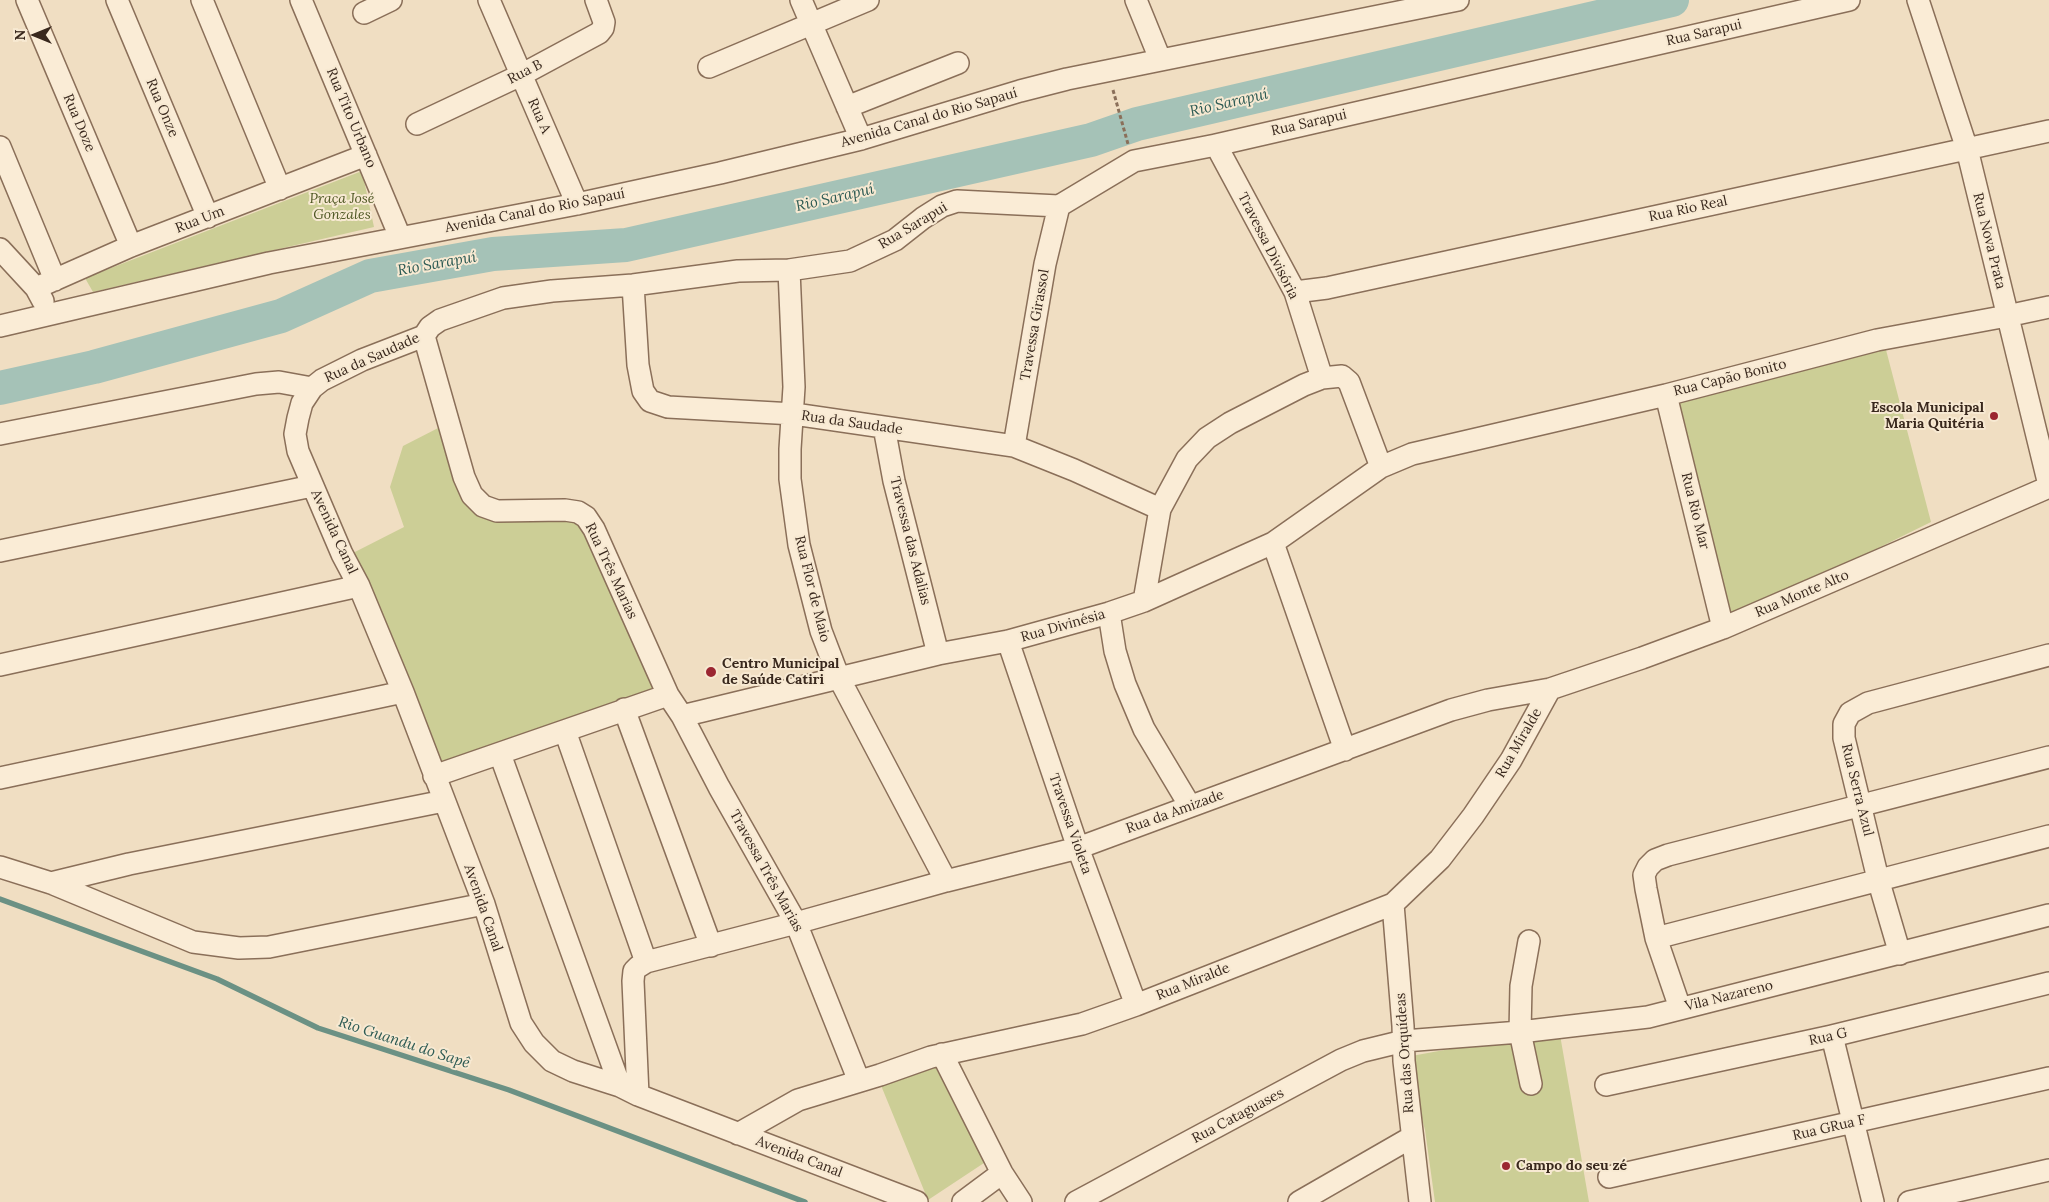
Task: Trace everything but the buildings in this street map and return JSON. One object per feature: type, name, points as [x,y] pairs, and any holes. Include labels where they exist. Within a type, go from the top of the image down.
[{"type":"street","name":"Rua Doze","points":[[27,0],[131,246]]},
{"type":"street","name":"Rua Onze","points":[[117,0],[208,217]]},
{"type":"street","points":[[202,0],[280,189]]},
{"type":"street","name":"Rua Tito Urbano","points":[[301,0],[400,237]]},
{"type":"street","points":[[364,13],[392,0]]},
{"type":"street","name":"Rua A","points":[[489,0],[578,204]]},
{"type":"street","name":"Rua B","points":[[417,124],[521,75],[599,33],[603,28],[604,22],[596,0]]},
{"type":"street","points":[[801,0],[861,139]]},
{"type":"street","points":[[709,67],[868,0]]},
{"type":"street","points":[[1136,0],[1160,59]]},
{"type":"street","name":"Avenida Canal do Rio Sapauí","points":[[0,326],[270,263],[578,204],[720,174],[861,139],[1020,91],[1107,70],[1457,0]]},
{"type":"street","name":"Rua Sarapui","points":[[789,270],[850,261],[895,240],[929,214],[942,206],[957,201],[1059,206],[1134,161],[1216,145],[1849,0]]},
{"type":"street","name":"Rua Nova Prata","points":[[1918,0],[1967,149],[2049,486]]},
{"type":"street","points":[[847,107],[958,63]]},
{"type":"street","name":"Rua Rio Real","points":[[1295,292],[1327,288],[2049,131]]},
{"type":"street","name":"Travessa Divisória","points":[[1216,145],[1295,292],[1322,378]]},
{"type":"street","points":[[0,147],[46,284],[51,314]]},
{"type":"street","name":"Rua Um","points":[[46,284],[131,246],[366,155]]},
{"type":"street","name":"Travessa Girassol","points":[[1014,446],[1045,264],[1059,206]]},
{"type":"street","points":[[0,250],[46,284]]},
{"type":"street","name":"Rua da Saudade","points":[[312,388],[322,380],[362,360],[424,336],[430,327],[440,320],[458,312],[503,298],[552,291],[633,285],[738,271],[789,270]]},
{"type":"street","name":"Rua Flor de Maio","points":[[789,270],[793,340],[794,414],[790,449],[790,479],[800,545],[821,631],[839,678],[946,880]]},
{"type":"street","name":"Rua da Saudade","points":[[633,285],[638,364],[644,391],[650,401],[668,407],[794,414],[1014,446],[1160,508]]},
{"type":"street","name":"Rua Capão Bonito","points":[[1412,454],[1666,395],[1876,340],[2049,307]]},
{"type":"street","name":"Rua Três Marias","points":[[424,336],[464,477],[472,495],[483,506],[497,511],[565,510],[578,512],[586,518],[594,529],[668,695]]},
{"type":"street","points":[[1144,601],[1160,508],[1187,460],[1207,438],[1230,422],[1304,385],[1322,378],[1342,376],[1349,382],[1381,467]]},
{"type":"street","points":[[0,434],[256,384],[278,382],[312,388]]},
{"type":"street","name":"Avenida Canal","points":[[312,388],[302,403],[295,434],[298,450],[342,554],[359,586],[403,692],[484,904],[521,1023],[534,1043],[552,1061],[573,1071],[917,1202]]},
{"type":"street","name":"Rua Rio Mar","points":[[1666,395],[1723,628]]},
{"type":"street","name":"Travessa das Adalias","points":[[884,428],[894,481],[938,654]]},
{"type":"street","name":"Rua Divinésia","points":[[682,716],[938,654],[1008,641],[1109,613],[1144,601],[1273,543],[1381,467],[1412,454]]},
{"type":"street","points":[[0,551],[312,486]]},
{"type":"street","name":"Rua Monte Alto","points":[[1550,689],[1723,628],[2049,486]]},
{"type":"street","points":[[1273,543],[1345,750]]},
{"type":"street","points":[[0,665],[359,586]]},
{"type":"street","points":[[1109,613],[1115,651],[1132,702],[1144,729],[1190,806]]},
{"type":"street","name":"Travessa Violeta","points":[[1008,641],[1078,848],[1136,1005]]},
{"type":"street","name":"Rua Serra Azul","points":[[1900,954],[1878,879],[1844,738],[1844,724],[1850,713],[1868,703],[2049,655]]},
{"type":"street","name":"Rua da Amizade","points":[[646,962],[796,923],[946,880],[1078,848],[1451,710],[1488,700],[1550,689]]},
{"type":"street","name":"Rua Miralde","points":[[738,1134],[798,1100],[942,1054],[1082,1024],[1136,1005],[1393,904],[1440,859],[1473,816],[1511,760],[1550,689]]},
{"type":"street","points":[[0,778],[403,692]]},
{"type":"street","points":[[434,776],[668,695]]},
{"type":"street","name":"Travessa Três Marias","points":[[668,695],[682,716],[796,923],[859,1081]]},
{"type":"street","points":[[624,709],[711,946]]},
{"type":"street","points":[[565,731],[646,962],[638,966],[634,972],[629,1091]]},
{"type":"street","points":[[500,754],[629,1091]]},
{"type":"street","points":[[1680,1008],[1656,938],[1644,875],[1654,860],[1668,854],[2049,758]]},
{"type":"street","points":[[51,883],[129,864],[444,801]]},
{"type":"street","points":[[1656,938],[2049,836]]},
{"type":"street","points":[[0,867],[51,883],[193,942],[239,948],[269,947],[484,904]]},
{"type":"street","name":"Rua das Orquídeas","points":[[1393,904],[1412,1137],[1420,1202]]},
{"type":"street","name":"Vila Nazareno","points":[[1404,1041],[1520,1032],[1648,1017],[2049,916]]},
{"type":"street","points":[[1529,941],[1521,986],[1520,1032],[1531,1084]]},
{"type":"street","name":"Rua G","points":[[1606,1085],[1832,1036],[2049,983]]},
{"type":"street","points":[[1832,1036],[1874,1202]]},
{"type":"street","name":"Rua Cataguases","points":[[1076,1202],[1341,1060],[1363,1050],[1404,1041]]},
{"type":"street","points":[[942,1054],[1002,1174],[1021,1202]]},
{"type":"street","name":"Rua GRua F","points":[[1609,1178],[2049,1078]]},
{"type":"street","points":[[1299,1202],[1412,1137]]},
{"type":"street","points":[[1909,1202],[2049,1170]]},
{"type":"street","points":[[963,1202],[1002,1174]]},
{"type":"path","points":[[1107,70],[1134,161]]},
{"type":"green space","name":"Praça José Gonzales","points":[[362,171],[374,227],[93,292],[85,278]]},
{"type":"green space","points":[[1885,346],[1931,522],[1726,623],[1674,397]]},
{"type":"green space","points":[[444,425],[476,505],[568,515],[593,530],[663,691],[437,771],[351,554],[404,527],[390,487],[403,446]]},
{"type":"green space","points":[[1559,1029],[1589,1202],[1435,1202],[1425,1130],[1406,1057]]},
{"type":"green space","points":[[932,1061],[987,1161],[928,1200],[880,1083]]},
{"type":"waterway","name":"Rio Sarapuí","points":[[0,388],[94,367],[281,316],[370,276],[493,254],[626,245],[1091,140],[1137,124],[1672,0]]},
{"type":"waterway","name":"Rio Guandu do Sapê","points":[[0,899],[217,979],[318,1028],[509,1090],[805,1202]]},
{"type":"place","name":"Escola Municipal Maria Quitéria","points":[[1994,416]]},
{"type":"place","name":"Centro Municipal de Saúde Catiri","points":[[711,672]]},
{"type":"place","name":"Campo do seu zé","points":[[1506,1166]]}]
